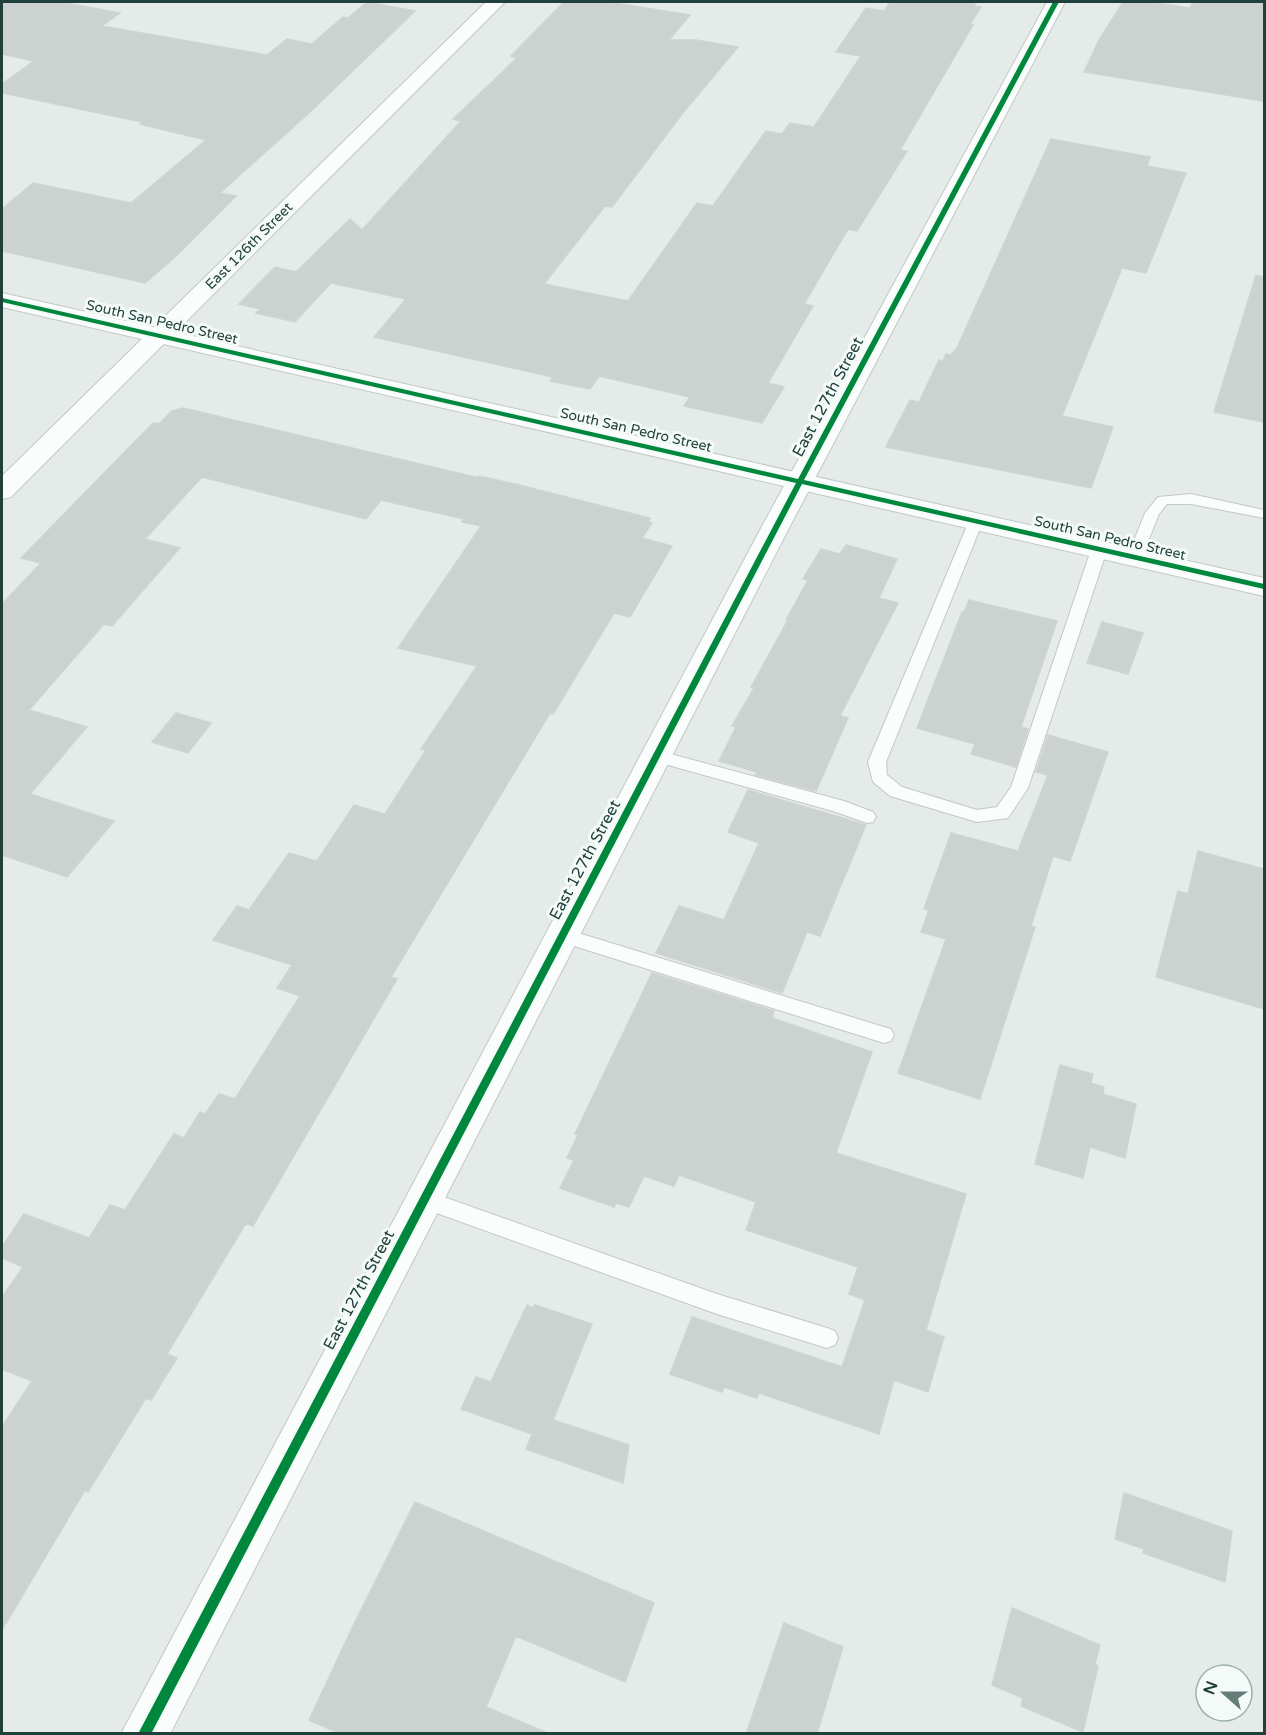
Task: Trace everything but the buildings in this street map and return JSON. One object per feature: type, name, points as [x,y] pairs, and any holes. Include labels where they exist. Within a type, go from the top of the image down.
[{"type":"street","name":"East 126th Street","points":[[2,491],[496,2]]},
{"type":"street","name":"East 127th Street","points":[[144,1734],[800,482],[1056,2]]},
{"type":"street","name":"South San Pedro Street","points":[[2,300],[1264,587]]},
{"type":"lane","points":[[1135,558],[1152,513],[1163,500],[1191,499],[1264,514]]},
{"type":"lane","points":[[976,521],[877,762],[879,778],[897,792],[977,816],[1002,813],[1019,788],[1099,550]]},
{"type":"lane","points":[[656,756],[838,806],[867,817]]},
{"type":"lane","points":[[562,935],[884,1035]]},
{"type":"lane","points":[[424,1199],[717,1304],[827,1338]]},
{"type":"cycle path","points":[[144,1734],[774,530],[1056,2]]},
{"type":"cycle path","points":[[2,300],[1264,587]]}]
